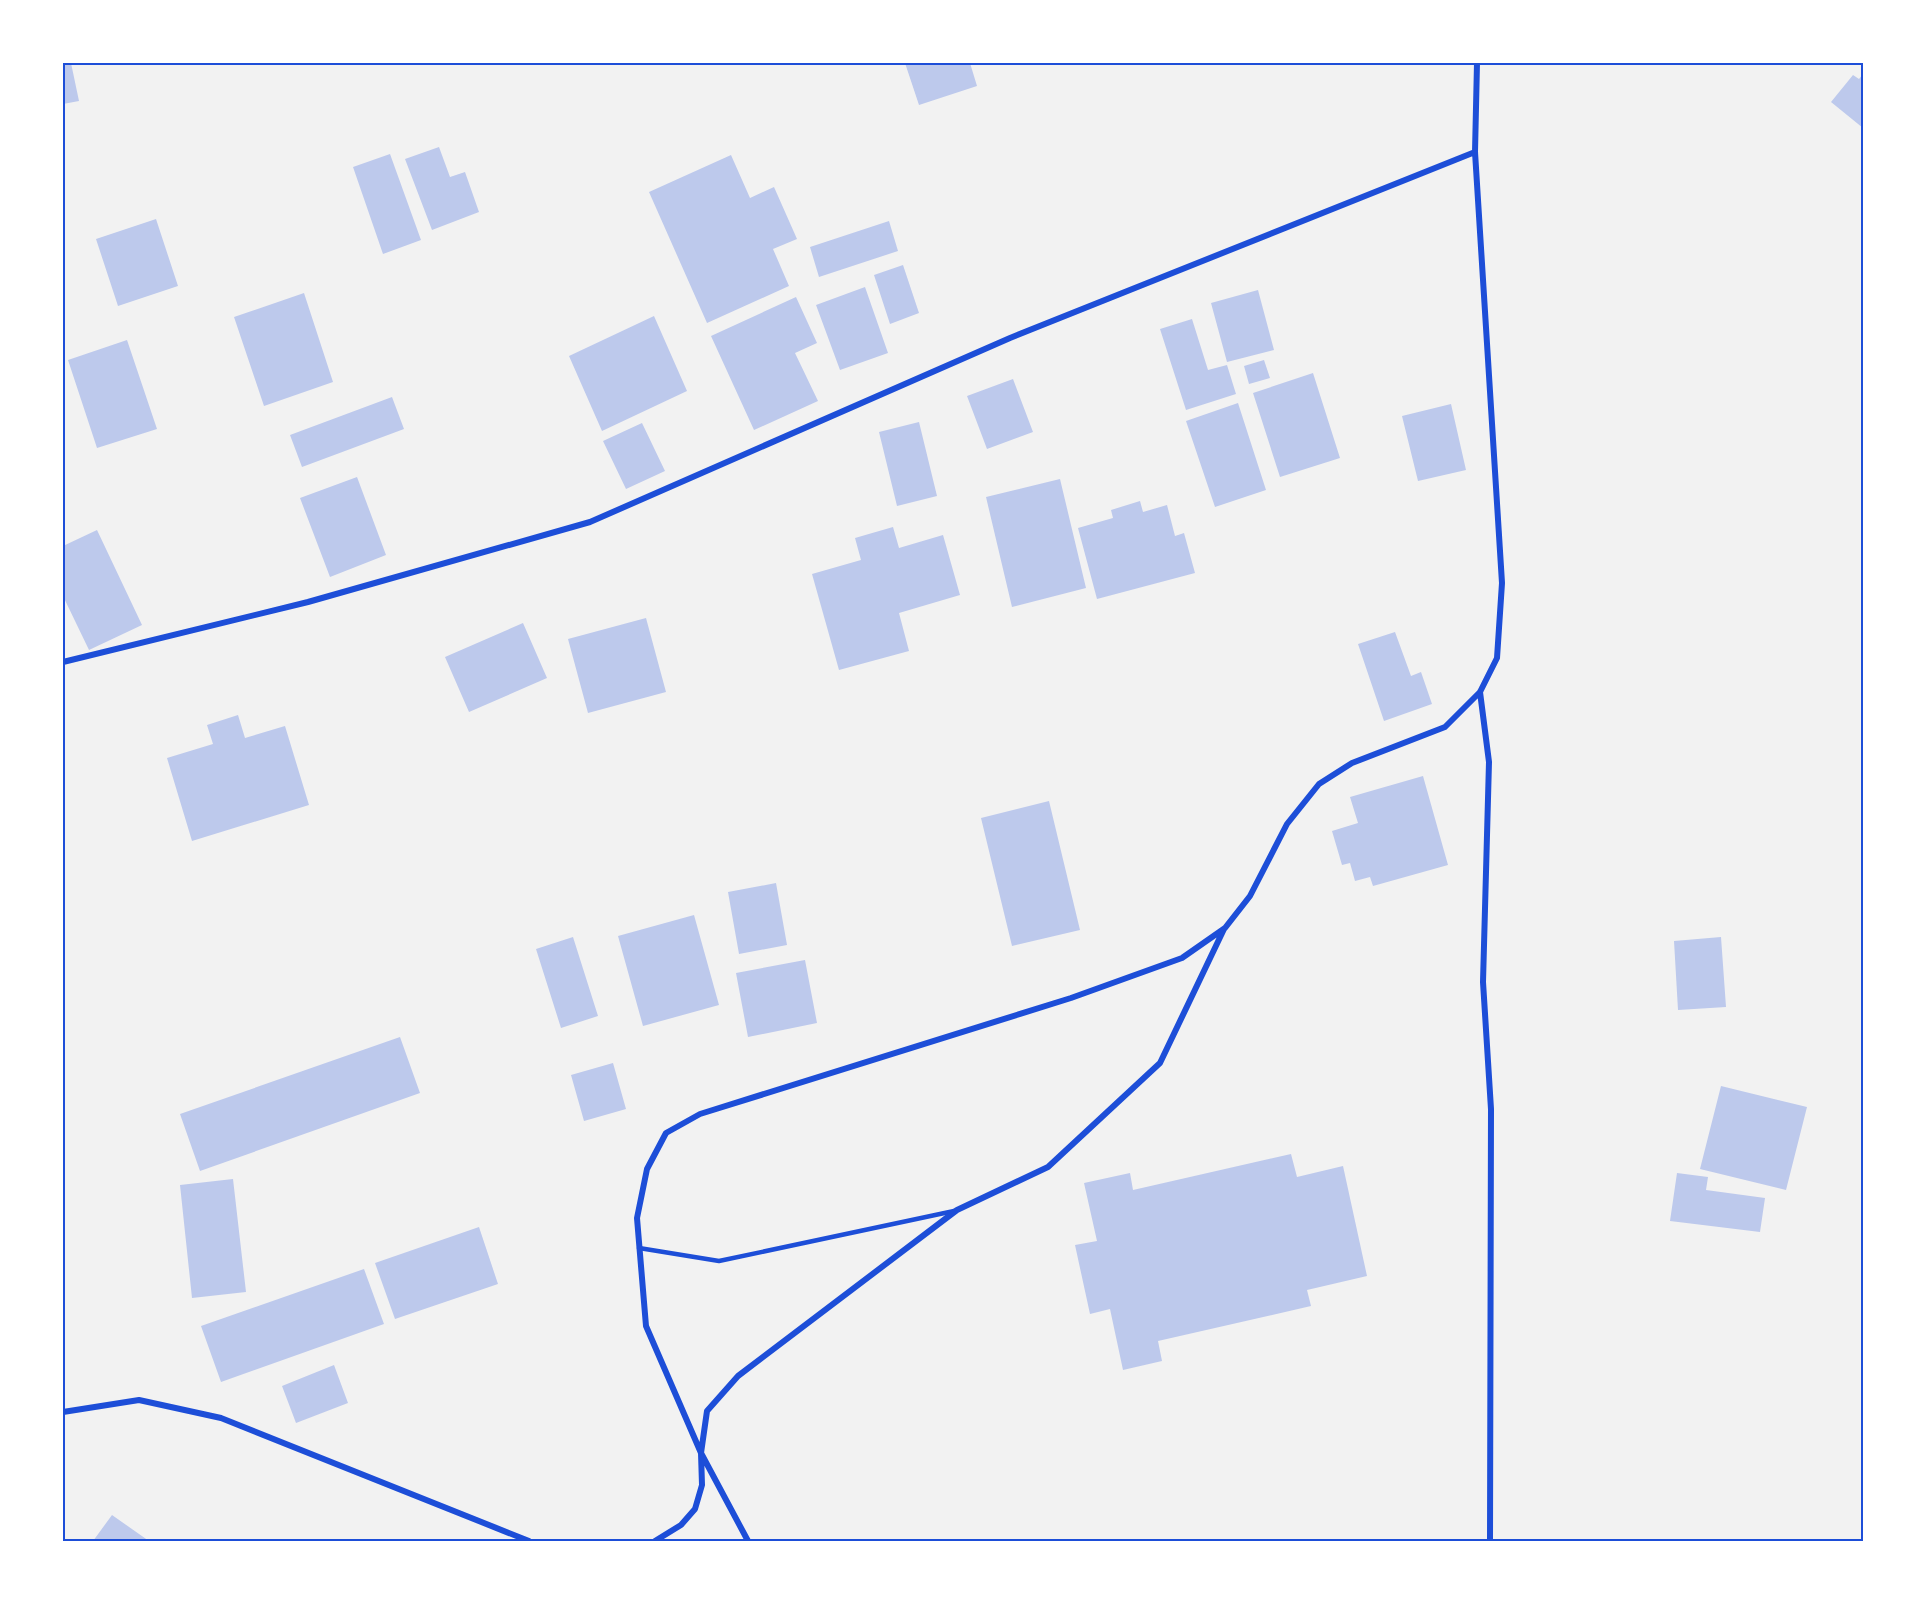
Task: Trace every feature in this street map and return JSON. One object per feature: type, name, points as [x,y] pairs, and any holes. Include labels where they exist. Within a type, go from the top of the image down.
[{"type":"street","points":[[655,1541],[681,1525],[695,1509],[702,1485],[700,1453],[707,1412],[738,1376],[957,1210],[1048,1167],[1160,1063],[1225,928],[1250,896],[1287,824],[1319,784],[1353,763],[1445,727],[1480,692],[1497,658],[1502,583],[1475,152],[1477,63]]},
{"type":"street","points":[[63,662],[308,602],[590,522],[1010,338],[1475,152]]},
{"type":"street","points":[[1480,692],[1489,762],[1483,982],[1491,1120],[1490,1541]]},
{"type":"street","points":[[748,1541],[700,1453],[646,1326],[637,1218],[647,1169],[666,1132],[691,1119],[1071,998],[1182,958],[1225,928]]},
{"type":"street","points":[[63,1412],[139,1400],[221,1418],[529,1541]]},
{"type":"lane","points":[[639,1248],[718,1262],[957,1210]]},
{"type":"building","points":[[63,63],[71,63],[79,101],[63,104]]},
{"type":"building","points":[[905,63],[970,63],[977,86],[919,105]]},
{"type":"building","points":[[1863,74],[1863,128],[1831,102],[1853,75],[1859,79]]},
{"type":"building","points":[[439,147],[450,177],[465,172],[479,212],[432,230],[405,159]]},
{"type":"building","points":[[390,154],[421,240],[383,254],[353,167]]},
{"type":"building","points":[[731,155],[750,198],[774,187],[797,239],[773,249],[789,286],[707,323],[649,192]]},
{"type":"building","points":[[156,219],[178,286],[118,306],[96,239]]},
{"type":"building","points":[[889,221],[898,251],[819,277],[810,247]]},
{"type":"building","points":[[903,265],[919,313],[890,324],[874,275]]},
{"type":"building","points":[[865,287],[888,353],[840,370],[816,305]]},
{"type":"building","points":[[1258,290],[1274,350],[1227,362],[1211,303]]},
{"type":"building","points":[[304,293],[333,382],[264,406],[234,317]]},
{"type":"building","points":[[796,297],[817,343],[795,353],[818,401],[754,430],[711,336]]},
{"type":"building","points":[[654,316],[687,391],[602,431],[569,356]]},
{"type":"building","points":[[1192,319],[1208,370],[1227,365],[1236,394],[1186,410],[1160,329]]},
{"type":"building","points":[[127,340],[157,429],[97,448],[68,360]]},
{"type":"building","points":[[1264,360],[1270,378],[1249,384],[1244,366]]},
{"type":"building","points":[[1313,373],[1340,458],[1280,477],[1253,393]]},
{"type":"building","points":[[1013,379],[1033,432],[987,449],[967,396]]},
{"type":"building","points":[[392,397],[404,429],[302,467],[290,435]]},
{"type":"building","points":[[1238,403],[1266,490],[1215,507],[1186,421]]},
{"type":"building","points":[[1451,404],[1466,470],[1418,481],[1402,416]]},
{"type":"building","points":[[919,422],[937,496],[897,506],[879,432]]},
{"type":"building","points":[[642,423],[665,471],[626,489],[603,441]]},
{"type":"building","points":[[357,477],[386,555],[330,577],[300,498]]},
{"type":"building","points":[[1060,479],[1086,588],[1012,607],[986,497]]},
{"type":"building","points":[[1140,501],[1143,512],[1167,505],[1175,536],[1184,533],[1195,573],[1097,599],[1078,528],[1113,518],[1111,510]]},
{"type":"building","points":[[893,527],[899,548],[943,535],[960,595],[899,613],[909,651],[839,670],[812,574],[861,560],[855,538]]},
{"type":"building","points":[[97,530],[142,625],[89,650],[63,596],[63,546]]},
{"type":"building","points":[[646,618],[666,692],[588,713],[568,639]]},
{"type":"building","points":[[523,623],[547,678],[469,712],[445,657]]},
{"type":"building","points":[[1395,632],[1411,676],[1421,672],[1432,704],[1384,721],[1358,644]]},
{"type":"building","points":[[238,715],[245,738],[285,726],[309,805],[192,841],[167,758],[213,744],[207,725]]},
{"type":"building","points":[[1423,776],[1448,865],[1373,886],[1370,877],[1355,881],[1350,863],[1342,865],[1332,831],[1358,823],[1350,797]]},
{"type":"building","points":[[1049,801],[1080,930],[1012,946],[981,818]]},
{"type":"building","points":[[776,883],[787,945],[739,954],[728,892]]},
{"type":"building","points":[[694,915],[719,1005],[643,1026],[618,936]]},
{"type":"building","points":[[573,937],[598,1016],[561,1028],[536,949]]},
{"type":"building","points":[[1721,937],[1726,1007],[1678,1010],[1674,941]]},
{"type":"building","points":[[805,960],[817,1023],[748,1037],[736,973]]},
{"type":"building","points":[[400,1037],[420,1093],[200,1171],[180,1114]]},
{"type":"building","points":[[613,1063],[626,1109],[584,1121],[571,1075]]},
{"type":"building","points":[[1721,1086],[1807,1107],[1786,1190],[1700,1169]]},
{"type":"building","points":[[1291,1154],[1297,1177],[1343,1166],[1367,1276],[1307,1290],[1311,1306],[1158,1341],[1162,1361],[1123,1370],[1110,1309],[1090,1314],[1075,1245],[1097,1241],[1084,1183],[1130,1173],[1133,1190]]},
{"type":"building","points":[[1677,1173],[1708,1177],[1706,1190],[1765,1198],[1760,1232],[1670,1221]]},
{"type":"building","points":[[233,1179],[246,1292],[192,1298],[180,1185]]},
{"type":"building","points":[[479,1227],[498,1284],[395,1319],[375,1263]]},
{"type":"building","points":[[364,1269],[384,1324],[221,1382],[201,1326]]},
{"type":"building","points":[[334,1365],[348,1403],[296,1423],[282,1386]]},
{"type":"building","points":[[112,1515],[149,1541],[93,1541]]}]
